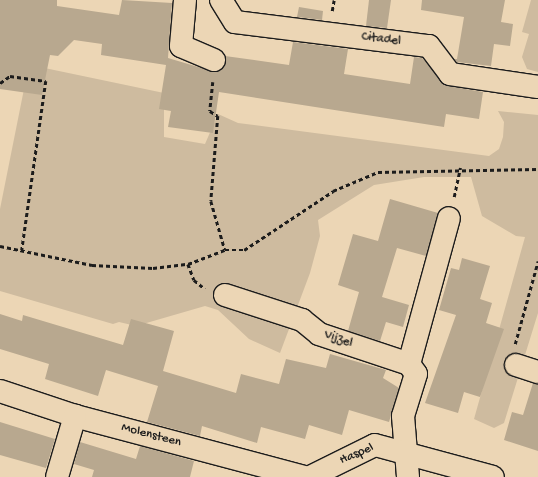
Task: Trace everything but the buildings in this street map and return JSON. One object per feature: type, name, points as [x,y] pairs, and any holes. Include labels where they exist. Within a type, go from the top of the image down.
[{"type":"street","points":[[185,0],[181,46],[214,60]]},
{"type":"street","name":"Citadel","points":[[221,0],[235,22],[429,46],[450,74],[538,87]]},
{"type":"street","points":[[408,477],[403,416],[416,374],[409,364],[449,218]]},
{"type":"street","name":"Vijzel","points":[[225,295],[302,320],[319,334],[409,364]]},
{"type":"street","points":[[516,365],[538,372]]},
{"type":"street","name":"Molensteen","points":[[0,391],[76,416],[304,477]]},
{"type":"street","points":[[57,477],[76,416]]},
{"type":"street","name":"Haspel","points":[[310,477],[375,445],[407,451],[493,477]]},
{"type":"path","points":[[214,60],[210,111],[218,116],[211,201],[225,250]]},
{"type":"path","points":[[0,83],[10,76],[46,81],[22,250]]},
{"type":"path","points":[[449,218],[460,168]]},
{"type":"path","points":[[0,246],[92,265],[152,268],[188,264],[225,250],[244,250],[356,179],[378,172],[460,168],[538,169]]},
{"type":"path","points":[[516,365],[512,355],[538,261]]},
{"type":"path","points":[[188,264],[194,280],[206,290],[225,295]]},
{"type":"shaded area","points":[[531,0],[538,0],[538,72],[527,69],[522,57],[529,34],[522,32]]},
{"type":"shaded area","points":[[35,66],[164,93],[164,137],[205,144],[218,114],[238,123],[489,156],[499,149],[503,137],[504,122],[498,111],[538,115],[538,313],[504,423],[494,428],[474,419],[525,237],[516,236],[482,216],[471,177],[424,177],[374,185],[318,220],[320,236],[310,273],[280,353],[249,339],[218,310],[205,306],[136,326],[119,322],[113,324],[0,291],[0,209],[28,69]]}]
